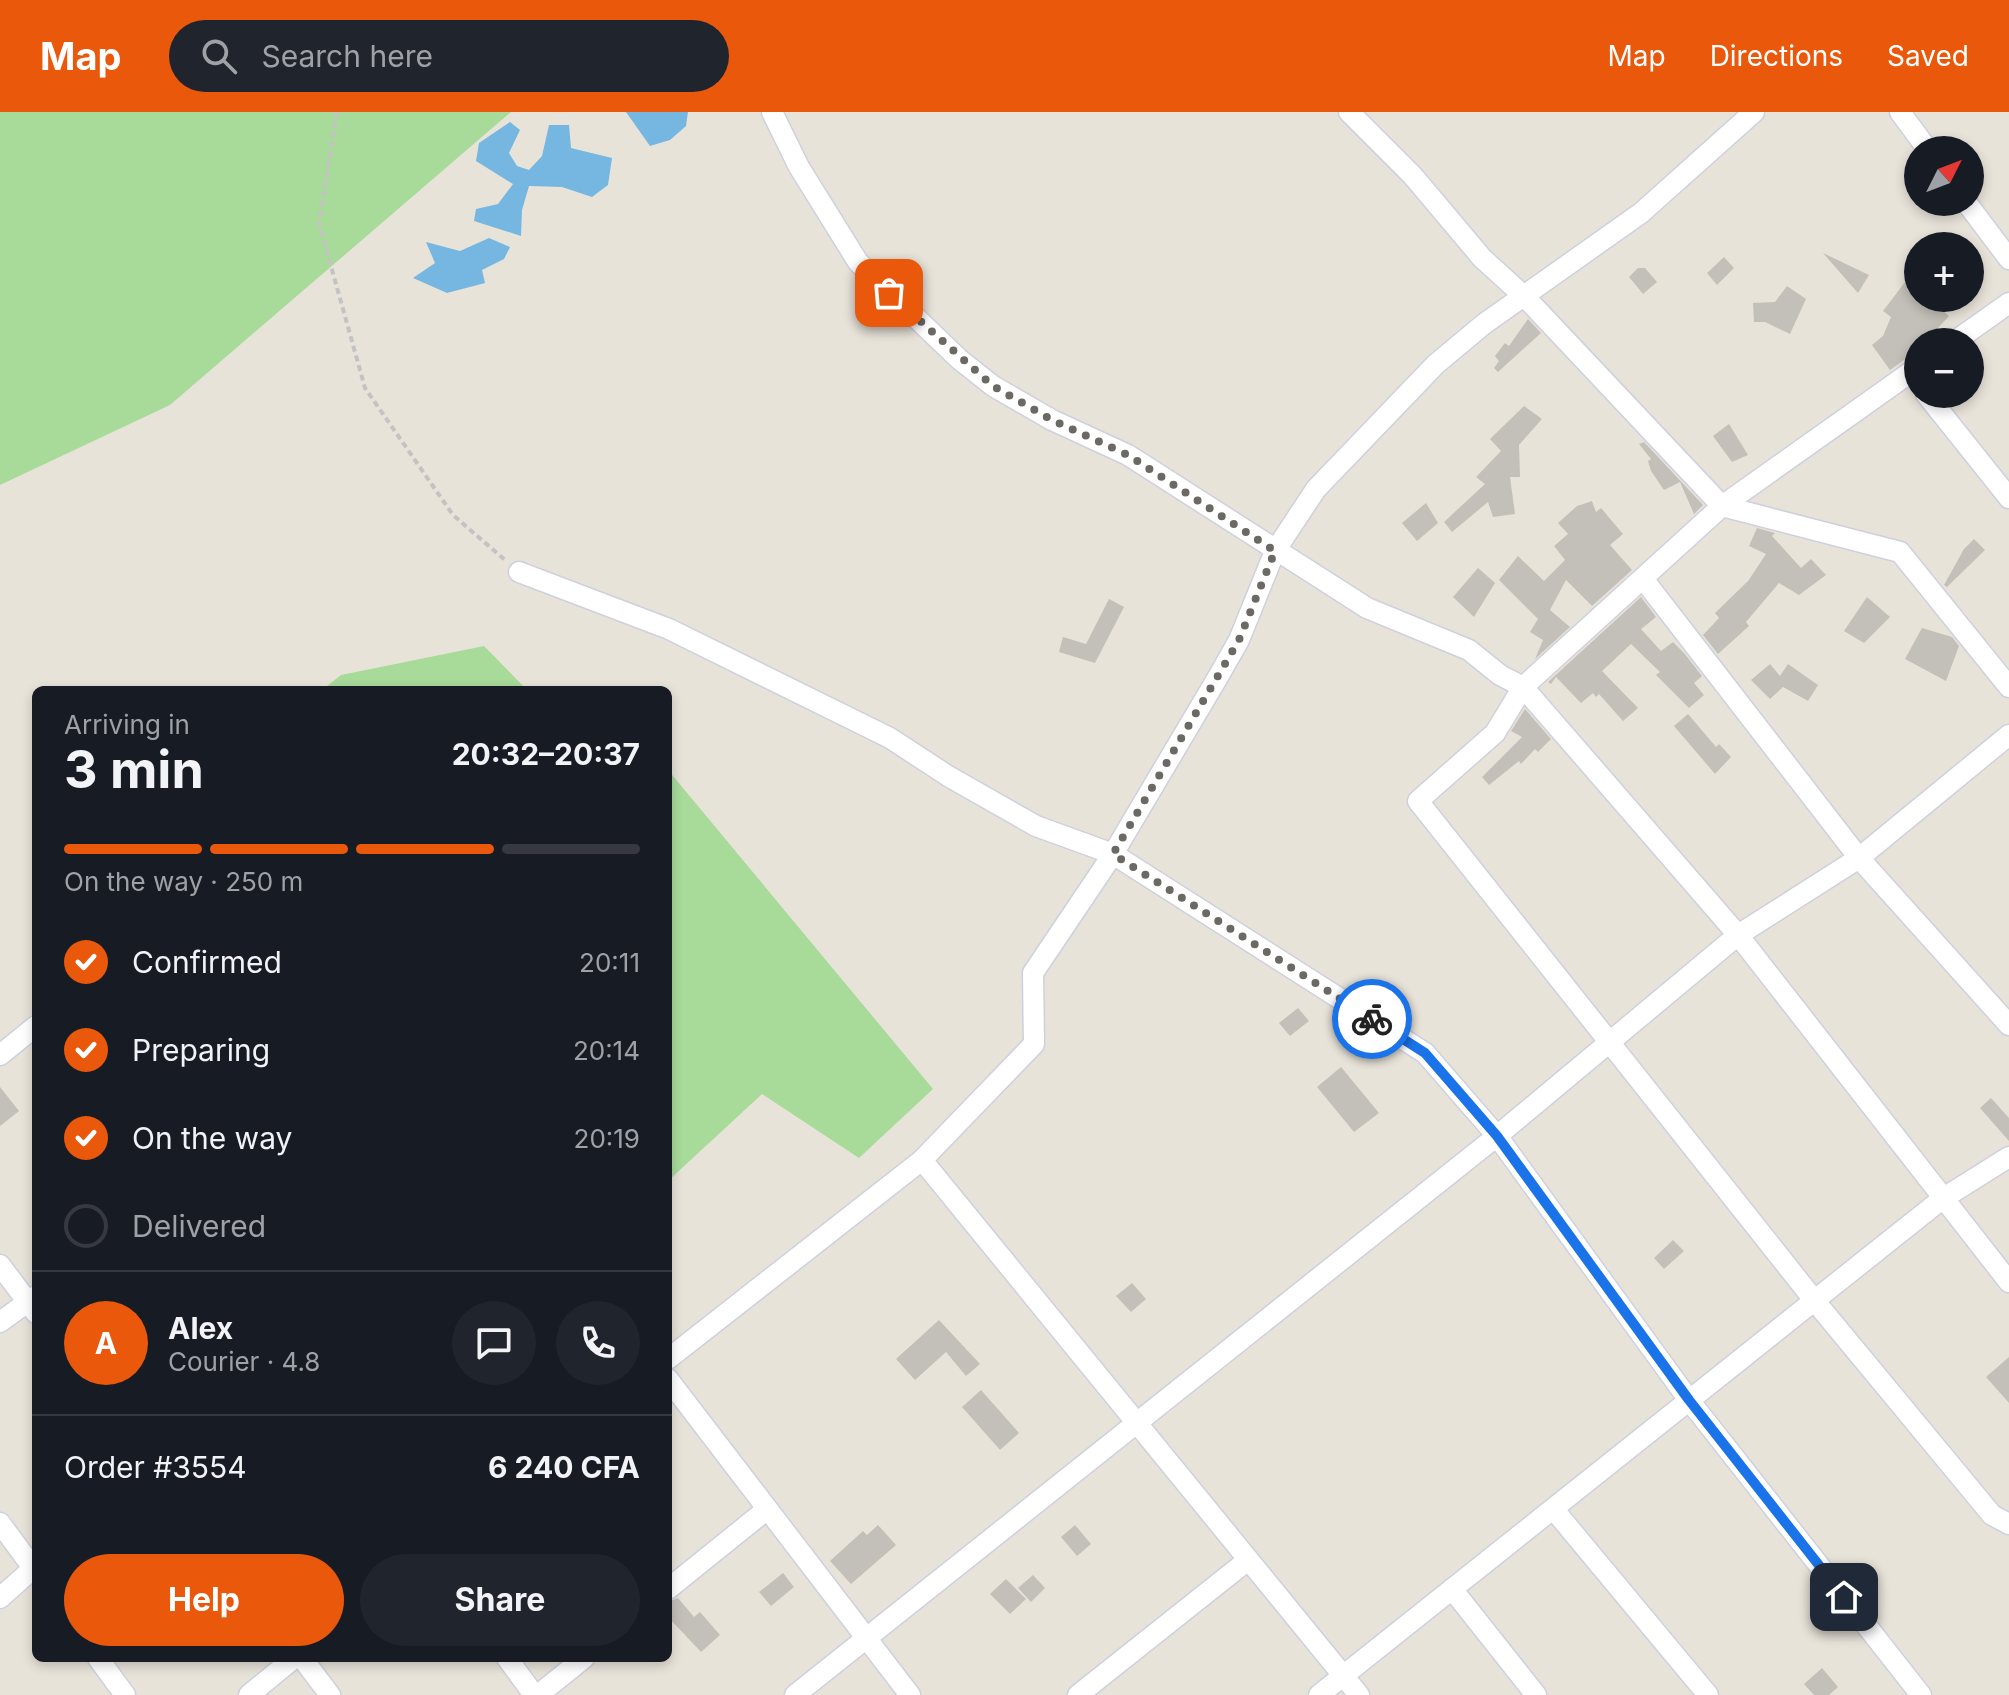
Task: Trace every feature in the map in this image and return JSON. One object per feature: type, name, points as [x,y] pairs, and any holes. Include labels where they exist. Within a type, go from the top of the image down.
[{"type":"street","points":[[772,112],[799,167],[858,262],[959,359],[993,386],[1052,420],[1128,455],[1367,608],[1469,650],[1500,675],[1523,687],[1738,935],[2009,1282]]},
{"type":"street","points":[[1349,112],[1413,176],[1482,258],[1525,297],[1722,506],[1900,552],[2009,687]]},
{"type":"street","points":[[672,1356],[922,1160],[1034,1044],[1033,973],[1113,854],[1239,640],[1275,551],[1316,489],[1446,356],[1641,213],[1754,112]]},
{"type":"street","points":[[1900,112],[1918,136]]},
{"type":"street","points":[[1977,216],[2009,259]]},
{"type":"street","points":[[1974,328],[2009,303]]},
{"type":"street","points":[[1904,382],[1722,506],[1523,687],[1495,733],[1418,801],[1814,1300],[2000,1520],[2009,1537]]},
{"type":"street","points":[[1937,408],[2009,498]]},
{"type":"street","points":[[519,572],[669,629],[890,738],[948,776],[1036,826],[1113,854],[1425,1053],[1497,1136],[1689,1400],[1921,1695]]},
{"type":"street","points":[[1644,580],[1859,858],[2009,1025]]},
{"type":"street","points":[[795,1695],[1497,1136],[1738,935],[1859,858],[2009,735]]},
{"type":"street","points":[[0,1055],[32,1033]]},
{"type":"street","points":[[1319,1695],[1555,1511],[1942,1199],[2009,1157]]},
{"type":"street","points":[[922,1160],[1359,1695]]},
{"type":"street","points":[[0,1265],[32,1303]]},
{"type":"street","points":[[0,1322],[32,1305]]},
{"type":"street","points":[[672,1384],[910,1695]]},
{"type":"street","points":[[672,1586],[766,1510]]},
{"type":"street","points":[[1555,1511],[1708,1695]]},
{"type":"street","points":[[0,1523],[32,1564]]},
{"type":"street","points":[[1078,1695],[1248,1560]]},
{"type":"street","points":[[0,1598],[32,1571]]},
{"type":"street","points":[[1452,1589],[1536,1695]]},
{"type":"street","points":[[101,1662],[125,1695]]},
{"type":"street","points":[[249,1695],[289,1662]]},
{"type":"street","points":[[305,1662],[330,1695]]},
{"type":"street","points":[[510,1662],[536,1695],[579,1662]]},
{"type":"path","points":[[337,112],[319,223],[365,388],[453,515],[519,572]]},
{"type":"green space","points":[[0,112],[511,112],[170,405],[0,485]]},
{"type":"green space","points":[[484,646],[523,686],[327,686],[341,675]]},
{"type":"green space","points":[[672,775],[933,1089],[859,1158],[762,1094],[672,1177]]},
{"type":"water","points":[[626,112],[688,112],[686,126],[670,140],[650,146]]},
{"type":"water","points":[[510,122],[520,130],[509,153],[517,166],[529,170],[542,156],[549,125],[569,125],[571,148],[612,158],[608,185],[592,197],[562,187],[529,186],[522,210],[521,236],[474,221],[476,209],[498,204],[513,184],[476,161],[479,143]]},
{"type":"water","points":[[489,238],[510,247],[504,259],[482,270],[485,283],[447,293],[413,278],[435,263],[426,242],[460,251]]},
{"type":"building","points":[[1823,253],[1869,275],[1858,293]]},
{"type":"building","points":[[1724,257],[1734,268],[1717,285],[1707,273]]},
{"type":"building","points":[[1638,268],[1645,268],[1657,282],[1643,294],[1629,277]]},
{"type":"building","points":[[1904,283],[1904,312],[1944,312],[1949,316],[1938,328],[1904,328],[1904,360],[1890,370],[1872,345],[1883,336],[1891,317],[1883,311]]},
{"type":"building","points":[[1787,286],[1806,299],[1790,334],[1765,322],[1754,322],[1753,303],[1775,302]]},
{"type":"building","points":[[1528,319],[1541,333],[1498,372],[1494,368],[1499,361],[1495,356],[1505,343],[1509,346]]},
{"type":"building","points":[[1524,406],[1542,419],[1519,445],[1520,477],[1510,477],[1515,514],[1493,517],[1488,502],[1452,532],[1444,522],[1485,484],[1476,477],[1501,451],[1490,439]]},
{"type":"building","points":[[1729,424],[1748,455],[1732,462],[1713,436]]},
{"type":"building","points":[[1644,442],[1703,505],[1694,514],[1680,482],[1664,490],[1651,471],[1648,461],[1651,459],[1639,444]]},
{"type":"building","points":[[1592,501],[1596,512],[1601,508],[1623,534],[1610,545],[1632,570],[1592,606],[1566,580],[1550,610],[1570,627],[1535,659],[1543,640],[1530,632],[1538,619],[1499,580],[1518,556],[1544,581],[1565,560],[1554,546],[1568,534],[1558,523],[1577,506]]},
{"type":"building","points":[[1426,503],[1438,523],[1417,541],[1402,523]]},
{"type":"building","points":[[1757,528],[1775,533],[1772,536],[1801,568],[1811,559],[1826,575],[1799,595],[1779,583],[1746,622],[1749,626],[1718,654],[1703,635],[1719,618],[1715,613],[1748,581],[1766,554],[1749,546]]},
{"type":"building","points":[[1974,539],[1985,550],[1947,587],[1944,585],[1964,549]]},
{"type":"building","points":[[1478,568],[1495,583],[1474,617],[1453,597]]},
{"type":"building","points":[[1641,597],[1656,617],[1641,629],[1661,651],[1673,642],[1684,653],[1702,676],[1694,683],[1704,695],[1689,708],[1656,675],[1660,672],[1631,644],[1602,671],[1638,708],[1623,721],[1599,694],[1596,697],[1593,693],[1581,703],[1556,677],[1551,684],[1548,682]]},
{"type":"building","points":[[1867,597],[1890,617],[1864,643],[1844,631]]},
{"type":"building","points":[[1109,599],[1124,607],[1095,663],[1059,652],[1063,637],[1086,644]]},
{"type":"building","points":[[1922,628],[1952,637],[1959,646],[1946,681],[1905,659]]},
{"type":"building","points":[[1770,664],[1780,676],[1788,664],[1818,685],[1808,701],[1783,687],[1770,699],[1751,680]]},
{"type":"building","points":[[1525,709],[1551,739],[1538,752],[1535,749],[1521,764],[1519,761],[1489,785],[1482,777],[1522,737],[1511,731]]},
{"type":"building","points":[[1688,714],[1716,747],[1719,744],[1731,757],[1715,774],[1674,726]]},
{"type":"building","points":[[1298,1008],[1309,1021],[1290,1036],[1279,1023]]},
{"type":"building","points":[[1341,1067],[1379,1113],[1354,1132],[1317,1087]]},
{"type":"building","points":[[0,1087],[19,1111],[0,1126]]},
{"type":"building","points":[[1991,1098],[2009,1118],[2009,1141],[1980,1108]]},
{"type":"building","points":[[1673,1240],[1684,1251],[1664,1269],[1654,1258]]},
{"type":"building","points":[[1132,1283],[1146,1299],[1131,1312],[1116,1296]]},
{"type":"building","points":[[939,1320],[980,1364],[966,1376],[946,1352],[915,1380],[896,1359]]},
{"type":"building","points":[[2009,1357],[2009,1403],[1986,1377]]},
{"type":"building","points":[[981,1390],[1019,1433],[1000,1450],[962,1407]]},
{"type":"building","points":[[878,1525],[896,1545],[851,1584],[830,1561],[863,1531],[867,1535]]},
{"type":"building","points":[[1075,1525],[1091,1544],[1077,1556],[1061,1537]]},
{"type":"building","points":[[783,1573],[794,1587],[771,1606],[759,1592]]},
{"type":"building","points":[[1033,1575],[1045,1588],[1031,1602],[1018,1588]]},
{"type":"building","points":[[1006,1579],[1026,1599],[1010,1614],[990,1594]]},
{"type":"building","points":[[678,1598],[694,1617],[700,1612],[720,1635],[701,1652],[672,1621],[672,1600]]},
{"type":"building","points":[[1822,1668],[1838,1687],[1829,1695],[1814,1695],[1804,1684]]},
{"type":"way so far","points":[[889,293],[959,359],[993,386],[1052,420],[1128,455],[1208,504],[1275,551],[1239,640],[1113,854],[1372,1019]]},
{"type":"route","points":[[1372,1019],[1425,1053],[1497,1136],[1689,1400],[1844,1597]]}]
